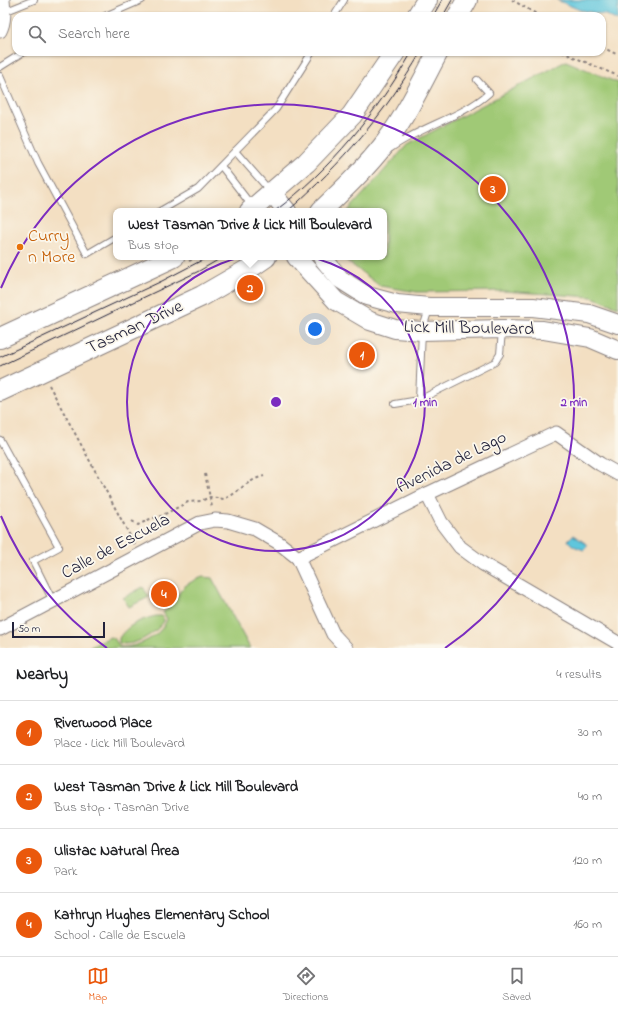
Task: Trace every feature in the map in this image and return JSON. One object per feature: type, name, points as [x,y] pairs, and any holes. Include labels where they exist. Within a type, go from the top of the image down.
[{"type":"main road","points":[[420,12],[427,0]]},
{"type":"main road","points":[[460,12],[467,0]]},
{"type":"main road","points":[[255,208],[306,163],[352,115],[392,56]]},
{"type":"main road","points":[[324,208],[386,142],[406,112],[436,56]]},
{"type":"main road","points":[[272,193],[284,208]]},
{"type":"main road","points":[[0,338],[168,260]]},
{"type":"main road","name":"Tasman Drive","points":[[0,391],[208,293],[262,260]]},
{"type":"main road","name":"Lick Mill Boulevard","points":[[299,260],[336,301],[370,321],[395,329],[422,332],[502,329],[542,330],[590,338],[618,350]]},
{"type":"main road","name":"Lick Mill Boulevard","points":[[324,260],[340,279],[366,296],[397,304],[429,307],[534,307],[589,314],[618,324]]},
{"type":"street","points":[[0,31],[3,25],[3,6]]},
{"type":"street","name":"Avenida de Lago","points":[[298,558],[427,494],[556,433],[600,464],[618,474]]},
{"type":"street","points":[[427,494],[441,522],[460,547],[483,564],[618,643]]},
{"type":"street","name":"Calle de Escuela","points":[[0,629],[200,523],[215,520],[228,521],[255,529],[279,543],[298,558]]},
{"type":"street","points":[[298,558],[332,634],[346,648]]},
{"type":"lane","points":[[3,6],[34,0]]},
{"type":"lane","points":[[114,12],[142,0]]},
{"type":"lane","points":[[336,12],[344,0]]},
{"type":"lane","points":[[0,67],[18,56]]},
{"type":"lane","points":[[165,208],[198,189],[276,109],[309,56]]},
{"type":"lane","points":[[0,76],[38,163],[87,254],[113,239]]},
{"type":"lane","points":[[365,166],[414,133],[459,113],[480,101],[489,93],[477,80]]},
{"type":"lane","points":[[235,151],[272,193]]},
{"type":"lane","points":[[220,166],[252,208]]},
{"type":"lane","points":[[419,400],[422,332],[429,307]]},
{"type":"lane","points":[[395,404],[419,400],[494,362],[500,354],[502,329]]},
{"type":"lane","points":[[0,440],[58,547],[33,561],[53,600]]},
{"type":"path","points":[[512,0],[533,12]]},
{"type":"path","points":[[606,49],[618,55]]},
{"type":"path","points":[[571,56],[618,76]]},
{"type":"path","points":[[46,380],[140,554]]},
{"type":"path","points":[[205,474],[212,507]]},
{"type":"path","points":[[132,520],[138,525],[150,519],[161,516],[188,502],[201,501],[210,497],[224,499],[232,495],[245,484],[264,476]]},
{"type":"green space","points":[[566,61],[618,83],[618,307],[592,297],[503,291],[417,292],[380,286],[346,260],[387,260],[387,208],[351,208],[407,145]]},
{"type":"green space","points":[[203,577],[212,578],[250,648],[88,648],[110,637],[114,638],[120,647],[127,647],[148,640],[160,631],[167,619],[163,612],[170,607],[167,602],[177,597],[182,589],[188,584]]},
{"type":"green space","points":[[143,587],[149,597],[129,607],[123,598]]},
{"type":"green space","points":[[161,616],[164,621],[161,626],[150,635],[131,643],[119,643],[119,638],[122,633],[131,626],[145,619]]},
{"type":"water","points":[[557,0],[618,0],[618,21],[606,15],[606,12],[580,10]]},
{"type":"water","points":[[573,535],[588,545],[584,550],[569,542],[568,540]]},
{"type":"tram line","points":[[435,12],[442,0]]},
{"type":"tram line","points":[[445,12],[452,0]]},
{"type":"tram line","points":[[279,208],[296,195],[334,158],[368,118],[409,56]]},
{"type":"tram line","points":[[291,208],[327,174],[361,137],[392,97],[419,56]]},
{"type":"tram line","points":[[0,357],[162,281],[202,260]]},
{"type":"tram line","points":[[0,366],[199,271],[218,260]]},
{"type":"place","name":"Ulistac Natural Area","points":[[493,189]]},
{"type":"place","name":"Curry n More","points":[[20,247]]},
{"type":"place","name":"West Tasman Drive & Lick Mill Boulevard","points":[[250,288]]},
{"type":"place","name":"Riverwood Place","points":[[362,355]]},
{"type":"place","name":"Kathryn Hughes Elementary School","points":[[164,594]]}]
